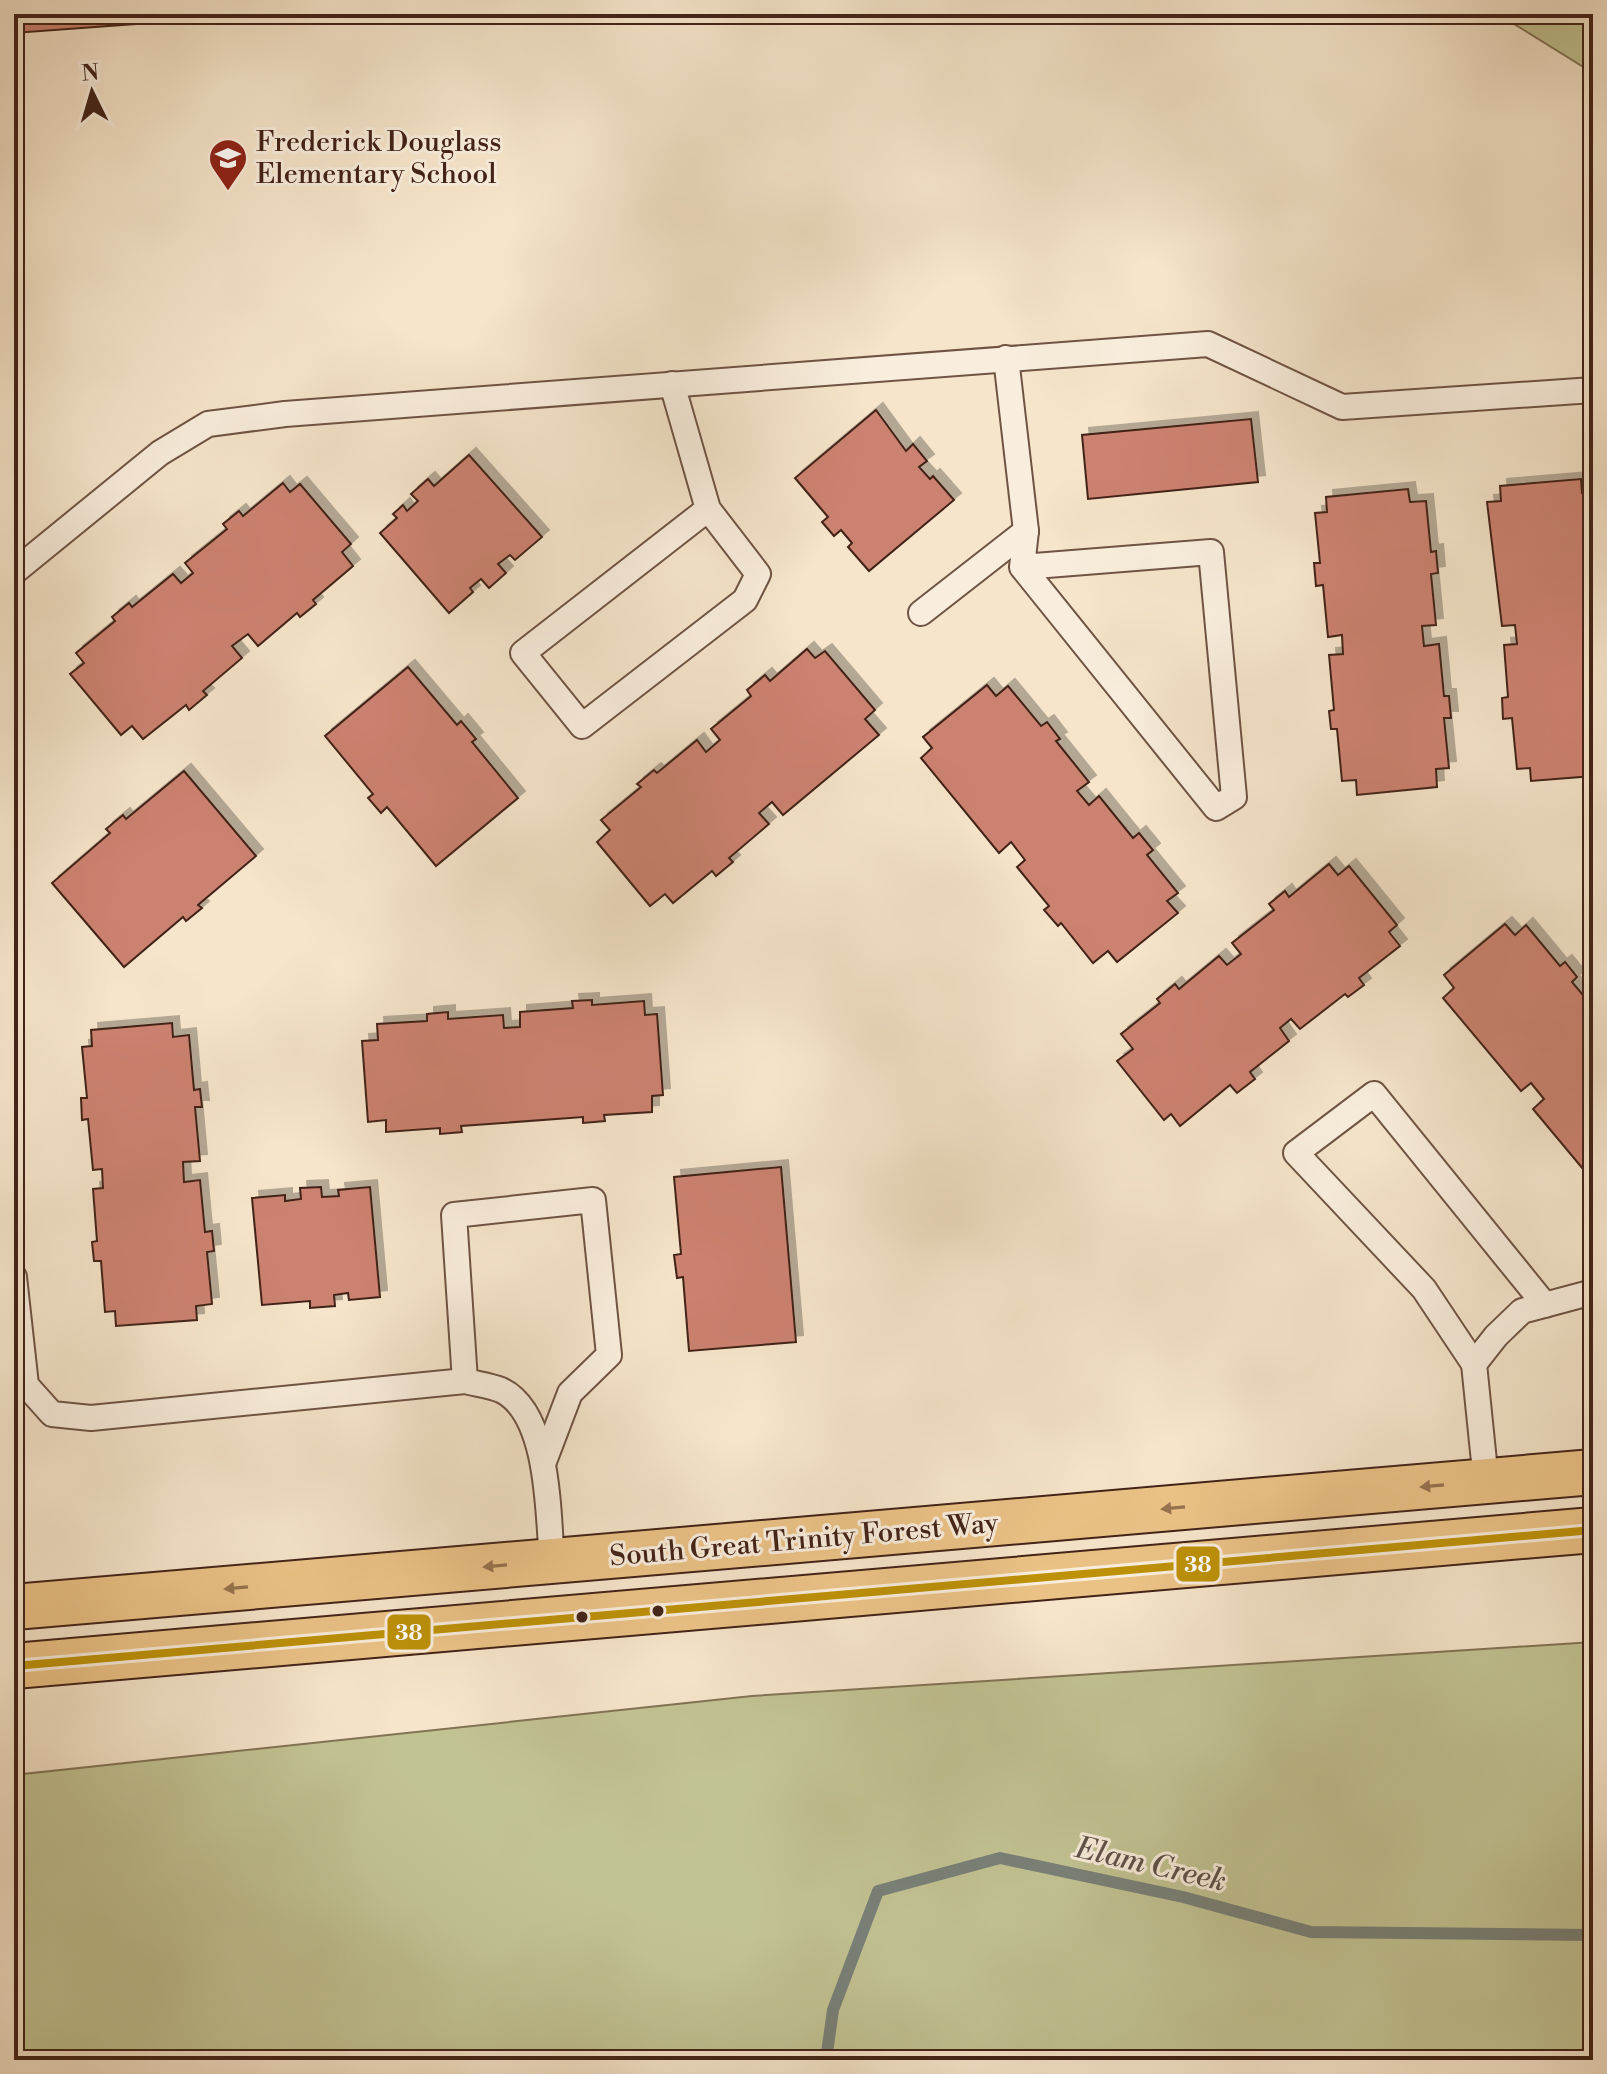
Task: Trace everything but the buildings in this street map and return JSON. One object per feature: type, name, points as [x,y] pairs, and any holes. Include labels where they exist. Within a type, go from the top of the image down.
[{"type":"main road","name":"South Great Trinity Forest Way","points":[[14,1607],[1593,1472]]},
{"type":"main road","name":"South Great Trinity Forest Way","points":[[14,1666],[1593,1530]]},
{"type":"lane","points":[[14,572],[160,453],[208,424],[285,414],[1208,344],[1342,407],[1593,390]]},
{"type":"lane","points":[[1006,358],[1026,531],[1022,567],[1216,808],[1234,797],[1211,552],[1022,567]]},
{"type":"lane","points":[[672,384],[708,509],[758,574],[745,600],[582,726],[523,653],[708,509]]},
{"type":"lane","points":[[921,613],[1026,531]]},
{"type":"lane","points":[[1486,1481],[1474,1364],[1424,1289],[1296,1153],[1374,1094],[1545,1305]]},
{"type":"lane","points":[[465,1381],[454,1215],[593,1200],[609,1355],[570,1393],[543,1464]]},
{"type":"lane","points":[[14,1277],[26,1385],[52,1414],[91,1418],[465,1381],[503,1391],[530,1418],[543,1464],[552,1562]]},
{"type":"lane","points":[[1474,1364],[1496,1336],[1522,1311],[1593,1292]]},
{"type":"green space","points":[[1498,14],[1593,14],[1593,73]]},
{"type":"green space","points":[[1593,1642],[1593,2060],[14,2060],[14,1775],[752,1696]]},
{"type":"waterway","name":"Elam Creek","points":[[1584,14],[1593,19]]},
{"type":"waterway","name":"Elam Creek","points":[[826,2060],[833,2010],[878,1891],[1000,1858],[1183,1897],[1311,1932],[1593,1935]]},
{"type":"transit line","name":"38","points":[[14,1666],[1593,1530]]},
{"type":"place","name":"Frederick Douglass Elementary School","points":[[228,192]]}]
